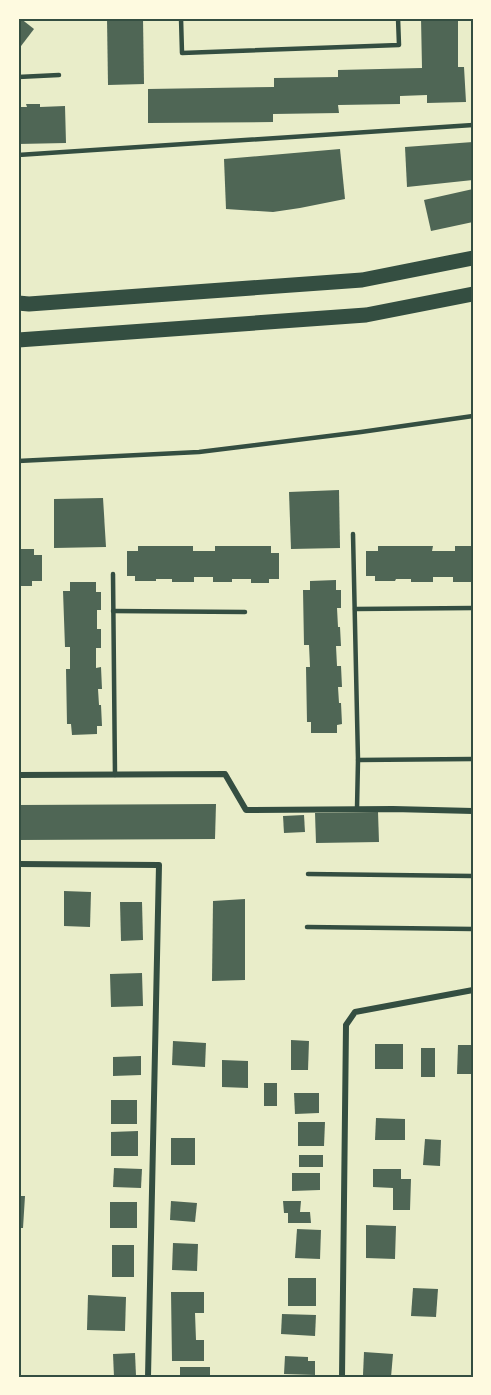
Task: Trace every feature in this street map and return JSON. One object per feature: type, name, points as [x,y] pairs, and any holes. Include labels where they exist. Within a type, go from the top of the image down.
[{"type":"main road","points":[[18,303],[362,280],[473,258]]},
{"type":"main road","points":[[18,340],[366,315],[473,294]]},
{"type":"street","points":[[18,775],[225,774],[246,810],[473,811]]},
{"type":"street","points":[[18,864],[159,865],[148,1377]]},
{"type":"street","points":[[342,1377],[346,1025],[355,1012],[473,990]]},
{"type":"lane","points":[[182,18],[182,53],[399,45],[398,18]]},
{"type":"lane","points":[[18,77],[59,75]]},
{"type":"lane","points":[[18,155],[473,125]]},
{"type":"lane","points":[[18,461],[199,452],[473,416]]},
{"type":"lane","points":[[353,534],[357,809]]},
{"type":"lane","points":[[113,574],[115,775]]},
{"type":"lane","points":[[355,609],[473,608]]},
{"type":"lane","points":[[113,611],[245,612]]},
{"type":"lane","points":[[357,760],[473,759]]},
{"type":"lane","points":[[308,874],[473,876]]},
{"type":"lane","points":[[307,927],[473,929]]},
{"type":"building","points":[[18,18],[34,29],[18,50]]},
{"type":"building","points":[[107,18],[143,18],[144,84],[108,85]]},
{"type":"building","points":[[421,18],[458,18],[458,67],[464,67],[466,102],[427,103],[427,95],[400,96],[400,104],[338,105],[339,113],[273,114],[273,122],[148,123],[148,89],[274,87],[274,78],[338,77],[338,70],[422,68]]},
{"type":"building","points":[[26,104],[40,104],[40,107],[65,106],[66,143],[18,144],[18,107],[27,107]]},
{"type":"building","points":[[473,142],[473,180],[407,187],[405,147]]},
{"type":"building","points":[[340,149],[345,199],[273,212],[226,209],[224,159]]},
{"type":"building","points":[[473,189],[473,222],[431,231],[424,200]]},
{"type":"building","points":[[339,490],[340,548],[291,549],[289,492]]},
{"type":"building","points":[[103,498],[106,547],[54,548],[54,499]]},
{"type":"building","points":[[138,546],[193,546],[193,551],[215,551],[215,546],[271,546],[271,553],[279,553],[279,579],[269,579],[269,583],[251,583],[251,579],[213,582],[213,577],[194,577],[194,582],[172,582],[172,579],[135,581],[135,576],[127,576],[127,551],[138,551]]},
{"type":"building","points":[[378,546],[433,546],[432,551],[455,551],[455,546],[473,546],[473,579],[471,582],[453,582],[453,577],[433,577],[433,582],[411,582],[411,579],[375,581],[375,576],[366,576],[366,551],[378,551]]},
{"type":"building","points":[[18,549],[34,549],[34,555],[42,555],[42,581],[32,581],[32,586],[18,586]]},
{"type":"building","points":[[336,580],[336,590],[341,590],[341,608],[337,608],[341,646],[336,646],[337,666],[341,666],[342,687],[338,687],[342,724],[337,725],[337,733],[311,733],[311,722],[307,722],[306,667],[310,667],[309,645],[304,645],[303,590],[310,590],[310,581]]},
{"type":"building","points":[[70,582],[96,582],[96,592],[101,592],[101,610],[97,610],[97,629],[101,629],[101,648],[96,648],[96,668],[101,667],[102,689],[98,689],[102,726],[97,726],[97,734],[72,735],[71,724],[67,724],[66,669],[70,669],[70,647],[65,647],[63,591],[70,591]]},
{"type":"building","points":[[216,804],[215,839],[18,840],[19,805]]},
{"type":"building","points":[[378,812],[379,842],[316,843],[315,813]]},
{"type":"building","points":[[304,815],[305,832],[284,833],[283,816]]},
{"type":"building","points":[[64,891],[91,892],[90,927],[64,926]]},
{"type":"building","points":[[245,899],[245,980],[212,981],[213,901]]},
{"type":"building","points":[[120,902],[142,902],[143,940],[121,941]]},
{"type":"building","points":[[142,973],[143,1006],[111,1007],[110,974]]},
{"type":"building","points":[[291,1040],[309,1041],[308,1070],[291,1070]]},
{"type":"building","points":[[173,1041],[206,1043],[205,1067],[172,1065]]},
{"type":"building","points":[[375,1044],[403,1044],[403,1069],[375,1069]]},
{"type":"building","points":[[458,1045],[473,1045],[473,1074],[457,1074]]},
{"type":"building","points":[[421,1048],[435,1048],[435,1077],[421,1077]]},
{"type":"building","points":[[141,1056],[141,1075],[113,1076],[113,1057]]},
{"type":"building","points":[[222,1060],[248,1061],[248,1088],[222,1087]]},
{"type":"building","points":[[264,1083],[277,1083],[277,1106],[264,1106]]},
{"type":"building","points":[[294,1093],[319,1093],[319,1113],[295,1114]]},
{"type":"building","points":[[111,1100],[137,1100],[137,1124],[111,1124]]},
{"type":"building","points":[[376,1118],[405,1119],[405,1140],[375,1140]]},
{"type":"building","points":[[298,1122],[325,1122],[324,1146],[298,1146]]},
{"type":"building","points":[[138,1131],[138,1156],[111,1156],[111,1132]]},
{"type":"building","points":[[171,1138],[195,1138],[195,1165],[171,1165]]},
{"type":"building","points":[[425,1139],[441,1140],[440,1166],[423,1165]]},
{"type":"building","points":[[18,1153],[20,1153],[21,1172],[18,1172]]},
{"type":"building","points":[[299,1155],[323,1155],[323,1167],[299,1167]]},
{"type":"building","points":[[114,1168],[142,1169],[141,1188],[113,1187]]},
{"type":"building","points":[[373,1169],[401,1169],[401,1179],[411,1179],[410,1210],[393,1210],[393,1188],[373,1187]]},
{"type":"building","points":[[292,1173],[320,1173],[320,1190],[292,1191]]},
{"type":"building","points":[[18,1196],[25,1196],[23,1228],[18,1228]]},
{"type":"building","points":[[171,1201],[197,1203],[195,1222],[170,1220]]},
{"type":"building","points":[[283,1201],[301,1201],[300,1212],[310,1212],[311,1223],[288,1223],[288,1213],[284,1213]]},
{"type":"building","points":[[110,1202],[137,1202],[137,1228],[110,1228]]},
{"type":"building","points":[[366,1225],[396,1226],[395,1259],[366,1258]]},
{"type":"building","points":[[297,1229],[321,1230],[320,1259],[295,1258]]},
{"type":"building","points":[[173,1243],[198,1244],[197,1271],[172,1270]]},
{"type":"building","points":[[112,1245],[134,1245],[134,1277],[112,1277]]},
{"type":"building","points":[[288,1278],[316,1278],[316,1306],[288,1306]]},
{"type":"building","points":[[413,1288],[438,1289],[436,1317],[411,1316]]},
{"type":"building","points":[[171,1292],[204,1292],[204,1313],[195,1313],[196,1340],[204,1340],[204,1361],[172,1361]]},
{"type":"building","points":[[88,1295],[126,1297],[125,1331],[87,1330]]},
{"type":"building","points":[[282,1314],[316,1315],[315,1336],[281,1334]]},
{"type":"building","points":[[364,1352],[393,1354],[391,1377],[363,1375]]},
{"type":"building","points":[[135,1353],[136,1376],[114,1377],[113,1354]]},
{"type":"building","points":[[285,1356],[308,1357],[308,1361],[315,1361],[315,1375],[284,1374]]},
{"type":"building","points":[[180,1367],[210,1367],[210,1377],[180,1377]]}]
